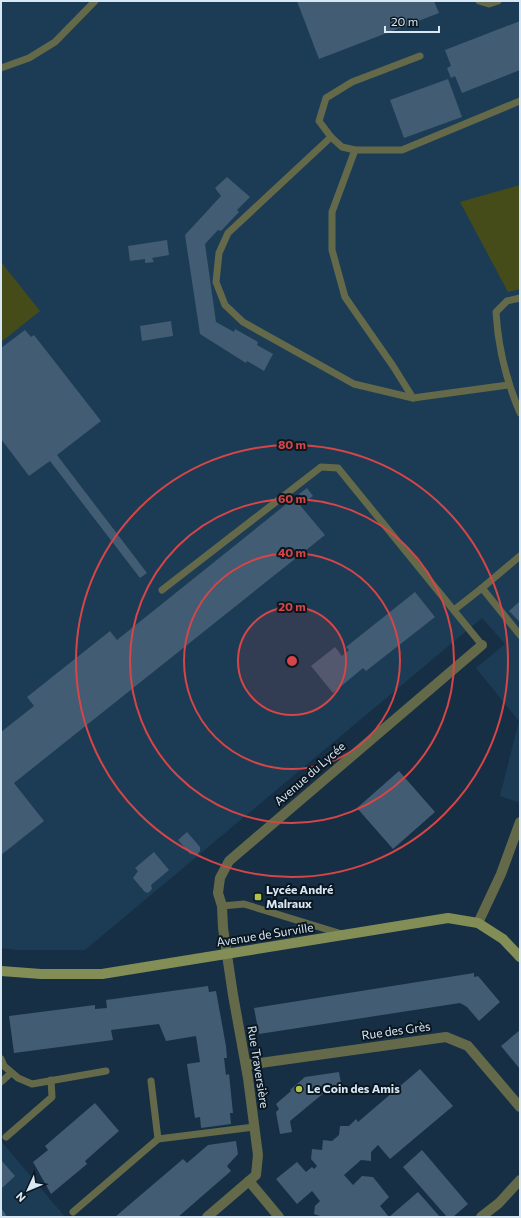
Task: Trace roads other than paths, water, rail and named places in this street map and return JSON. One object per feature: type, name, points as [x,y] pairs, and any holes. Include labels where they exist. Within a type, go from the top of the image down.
[{"type":"street","name":"Avenue du Lycée","points":[[227,954],[222,906],[218,893],[220,878],[229,861],[482,644]]},
{"type":"street","points":[[478,922],[501,874],[520,821]]},
{"type":"street","name":"Avenue de Surville","points":[[1,971],[41,974],[102,974],[346,936],[448,918],[478,922],[504,939],[520,957]]},
{"type":"street","name":"Rue Traversière","points":[[227,954],[246,1065],[254,1127],[258,1167],[256,1175],[250,1182]]},
{"type":"street","name":"Rue des Grès","points":[[246,1065],[446,1037],[468,1046],[520,1107]]},
{"type":"street","points":[[207,1217],[236,1195],[250,1182],[279,1217]]},
{"type":"street","points":[[481,1217],[519,1185]]},
{"type":"lane","points":[[1,68],[29,58],[55,42],[95,1]]},
{"type":"lane","points":[[479,1],[489,4],[498,1]]},
{"type":"lane","points":[[420,56],[352,82],[326,98],[319,121],[331,137],[342,147],[356,150],[402,150],[520,101]]},
{"type":"lane","points":[[331,137],[228,233],[219,253],[216,282],[225,304],[243,322],[354,384],[413,398],[508,385]]},
{"type":"lane","points":[[356,150],[332,212],[332,250],[345,297],[393,366],[413,398]]},
{"type":"lane","points":[[520,298],[507,301],[496,312],[497,338],[508,385],[520,413]]},
{"type":"lane","points":[[162,590],[320,467],[338,468],[482,644]]},
{"type":"lane","points":[[454,610],[520,556]]},
{"type":"lane","points":[[482,588],[520,635]]},
{"type":"lane","points":[[222,906],[244,904],[346,936]]},
{"type":"lane","points":[[1,1059],[4,1066],[11,1073],[32,1084],[106,1071]]},
{"type":"lane","points":[[1,1082],[11,1073]]},
{"type":"lane","points":[[6,1137],[52,1097],[51,1080]]},
{"type":"lane","points":[[151,1081],[158,1139]]},
{"type":"lane","points":[[73,1212],[158,1139],[254,1127]]},
{"type":"place","name":"Lycée André Malraux","points":[[258,897]]},
{"type":"place","name":"Le Coin des Amis","points":[[299,1089]]}]
